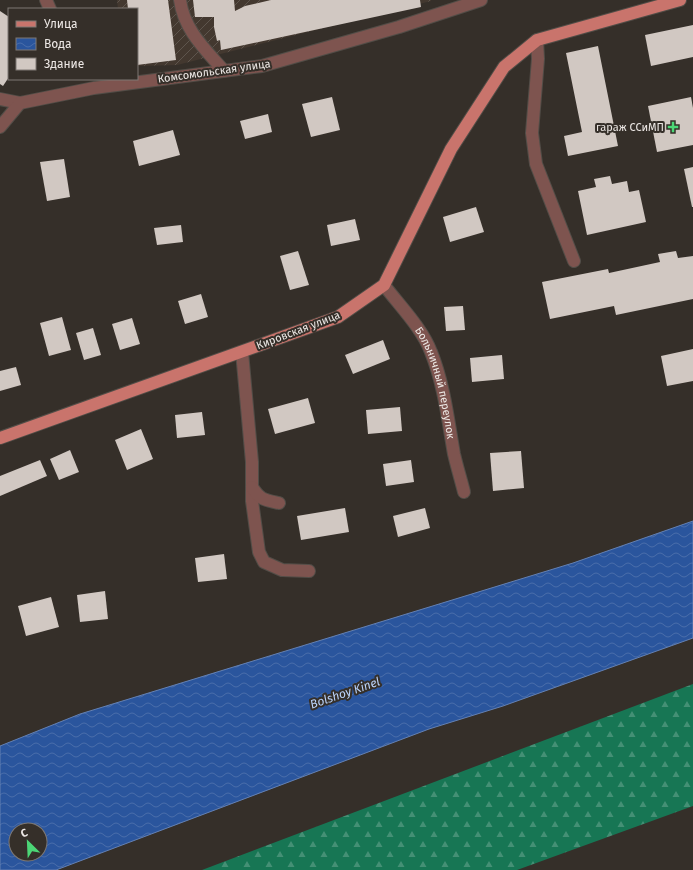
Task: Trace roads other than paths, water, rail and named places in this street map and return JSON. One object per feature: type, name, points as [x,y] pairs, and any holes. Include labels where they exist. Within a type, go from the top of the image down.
[{"type":"main road","points":[[536,40],[680,0]]},
{"type":"main road","name":"Кировская улица","points":[[0,438],[338,317],[384,285],[451,149],[504,68],[536,40]]},
{"type":"street","points":[[180,0],[181,8],[191,34],[224,71]]},
{"type":"street","name":"Комсомольская улица","points":[[138,79],[262,66],[399,27],[481,0]]},
{"type":"street","points":[[536,40],[538,59],[532,133],[536,164],[574,261]]},
{"type":"street","name":"Комсомольская улица","points":[[20,103],[91,84],[132,80]]},
{"type":"street","points":[[0,99],[20,103],[0,127]]},
{"type":"street","name":"Больничный переулок","points":[[384,285],[419,331],[431,352],[450,425],[454,455],[464,492]]},
{"type":"street","points":[[242,352],[252,462],[252,501],[259,552],[264,562],[282,570],[309,571]]},
{"type":"street","points":[[252,487],[257,495],[265,500],[279,503]]},
{"type":"water","name":"Bolshoy Kinel","points":[[693,521],[693,638],[503,706],[429,729],[56,870],[0,870],[0,746],[80,714],[573,563]]},
{"type":"place","name":"гараж ССиМП","points":[[673,127]]}]
